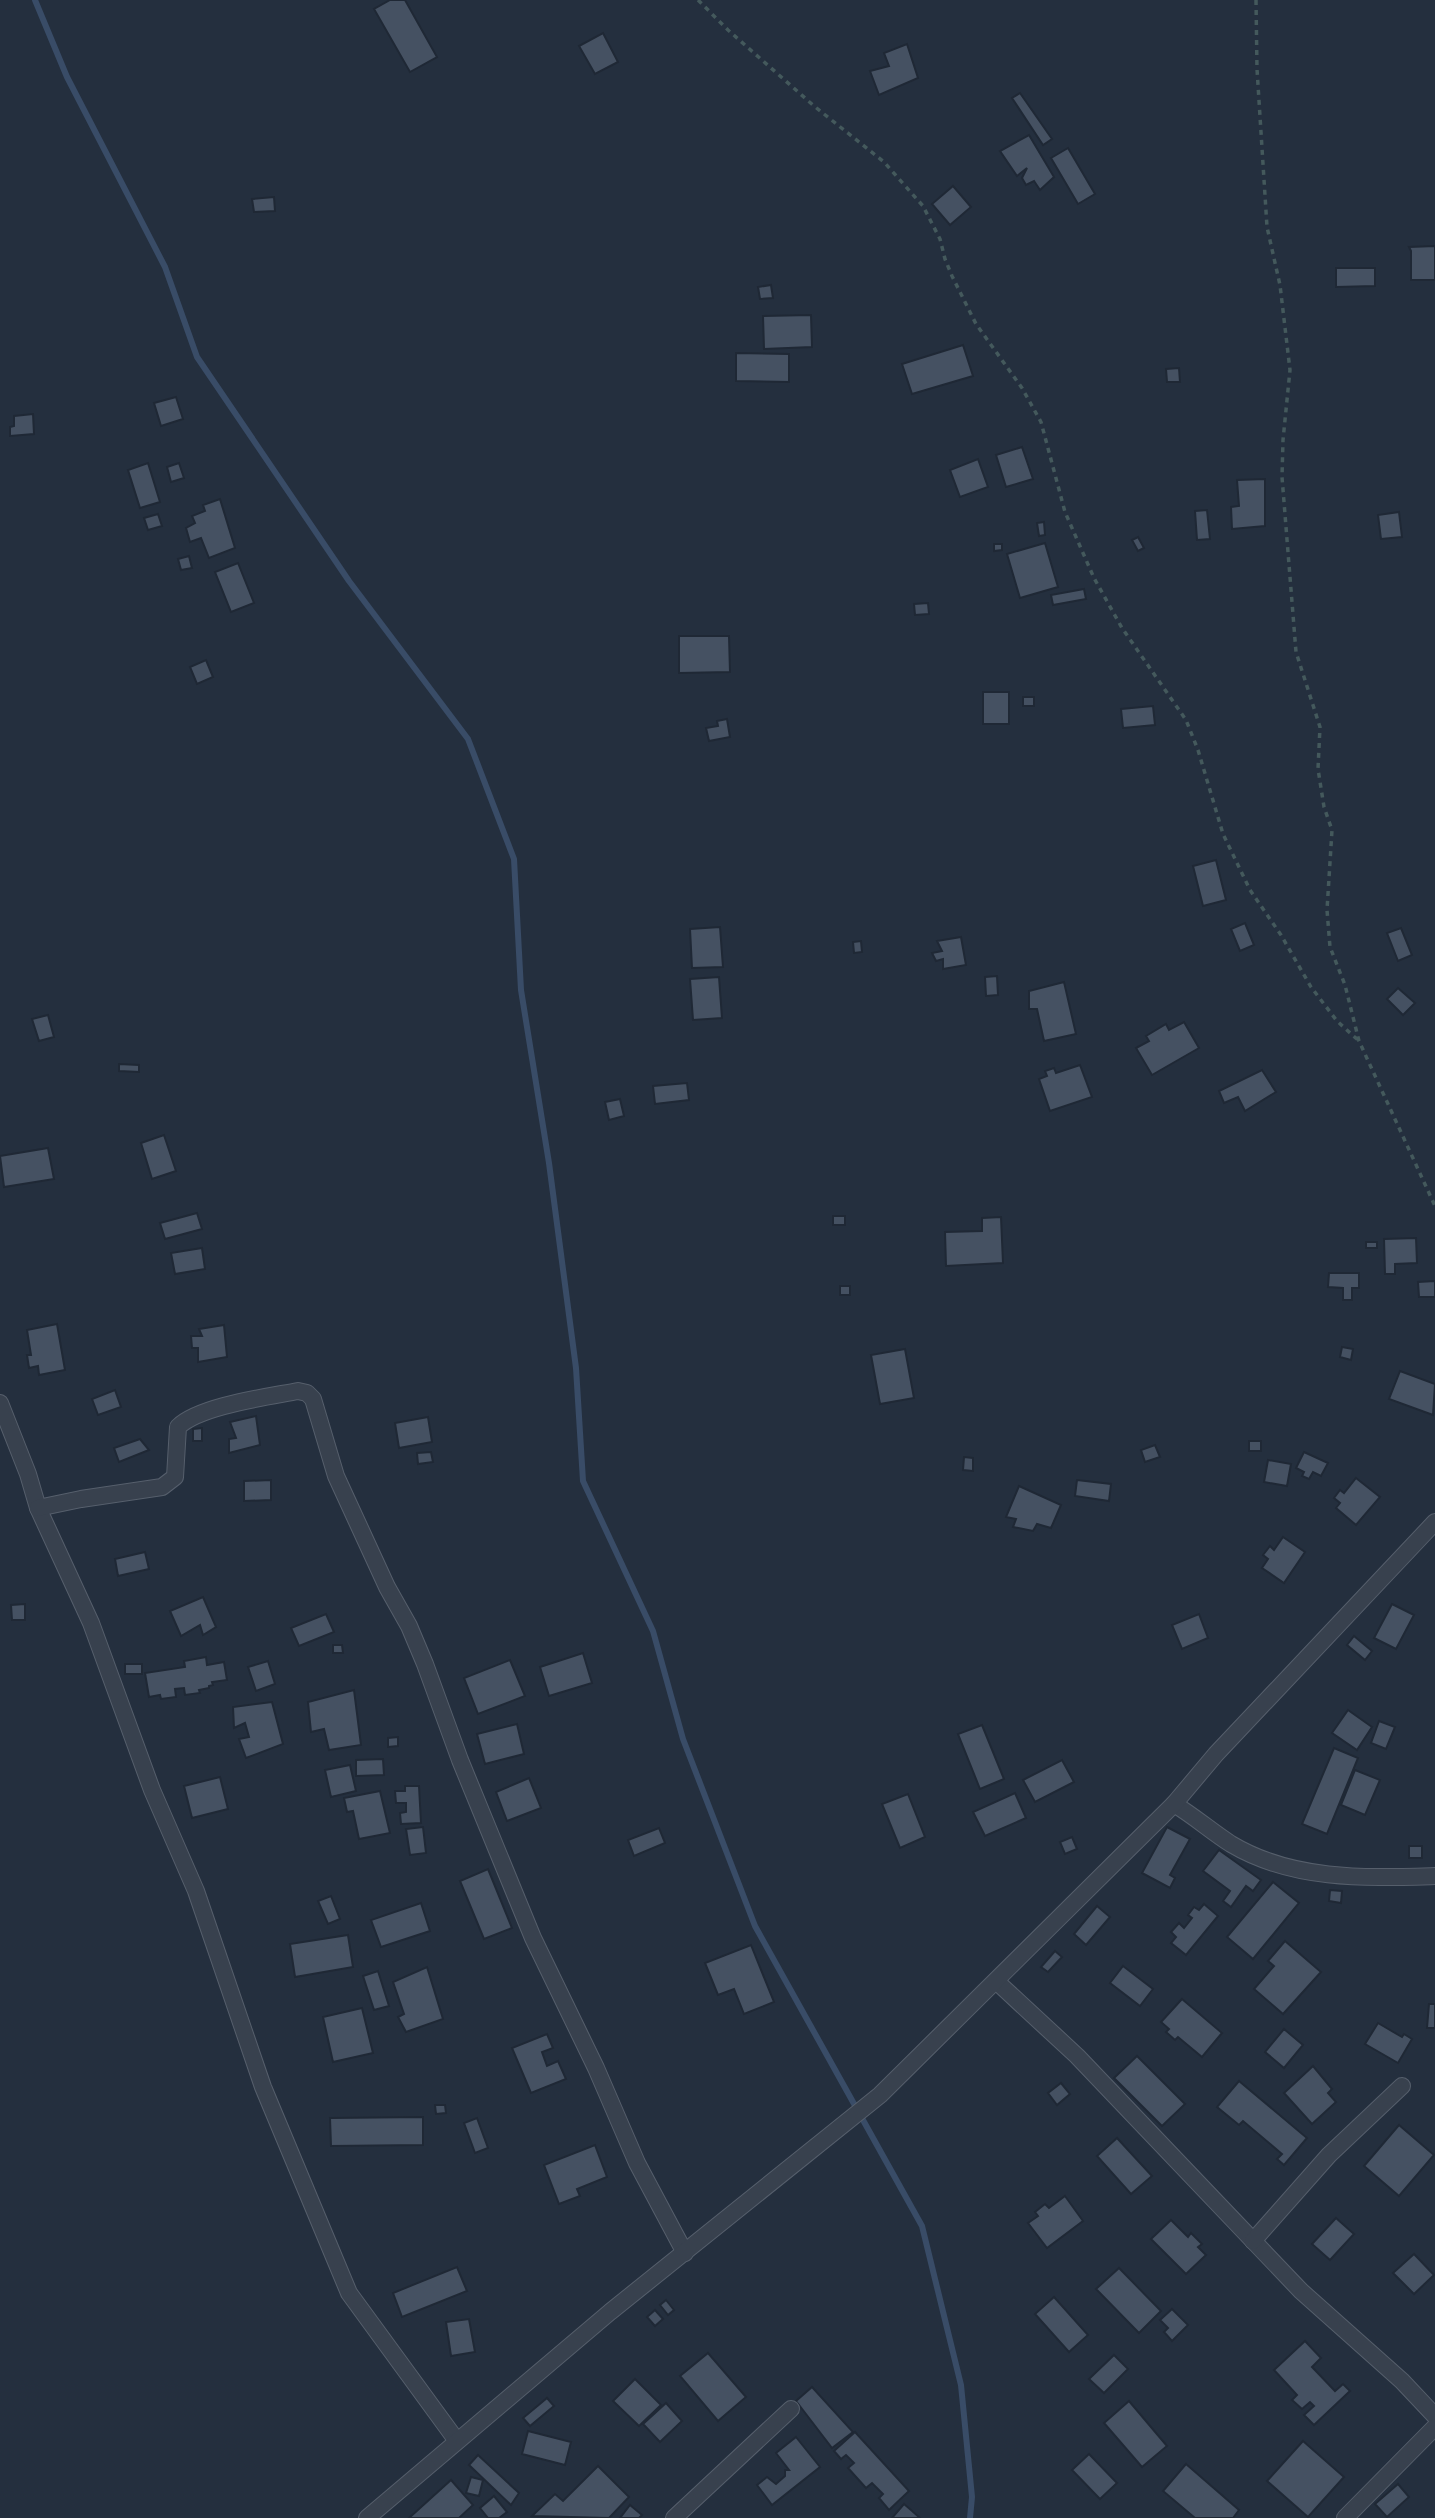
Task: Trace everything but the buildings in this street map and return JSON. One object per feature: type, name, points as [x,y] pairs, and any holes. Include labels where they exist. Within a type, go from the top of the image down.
[{"type":"street","points":[[38,1508],[162,1487],[175,1477],[178,1427],[184,1420],[208,1410],[298,1391],[307,1393],[313,1399],[336,1476],[387,1587],[409,1626],[533,1938],[596,2068],[637,2163],[685,2253]]},
{"type":"street","points":[[0,1403],[28,1474],[38,1508],[90,1623],[152,1790],[196,1891],[263,2087],[349,2293],[457,2441]]},
{"type":"street","points":[[367,2518],[610,2312],[880,2095],[1174,1804],[1216,1754],[1435,1522]]},
{"type":"street","points":[[1174,1804],[1231,1844],[1265,1860],[1312,1873],[1363,1878],[1435,1876]]},
{"type":"street","points":[[996,1981],[1077,2056],[1301,2291],[1402,2381],[1435,2416]]},
{"type":"street","points":[[1253,2241],[1329,2155],[1402,2086]]},
{"type":"street","points":[[674,2518],[791,2409]]},
{"type":"street","points":[[1345,2518],[1435,2427]]},
{"type":"path","points":[[698,0],[814,106],[884,162],[923,206],[940,239],[952,276],[976,324],[1022,388],[1041,422],[1065,512],[1094,578],[1122,628],[1186,720],[1198,750],[1223,835],[1250,890],[1281,935],[1311,987],[1337,1021],[1359,1041]]},
{"type":"path","points":[[1256,0],[1257,69],[1267,227],[1280,285],[1290,370],[1282,477],[1296,652],[1320,727],[1318,769],[1324,807],[1332,830],[1327,910],[1329,947],[1345,985],[1359,1041],[1435,1206]]},
{"type":"waterway","points":[[35,0],[67,77],[165,267],[197,357],[349,581],[468,739],[514,859],[521,990],[549,1163],[576,1368],[583,1481],[653,1631],[683,1739],[755,1926],[922,2226],[961,2385],[972,2497],[970,2518]]}]
